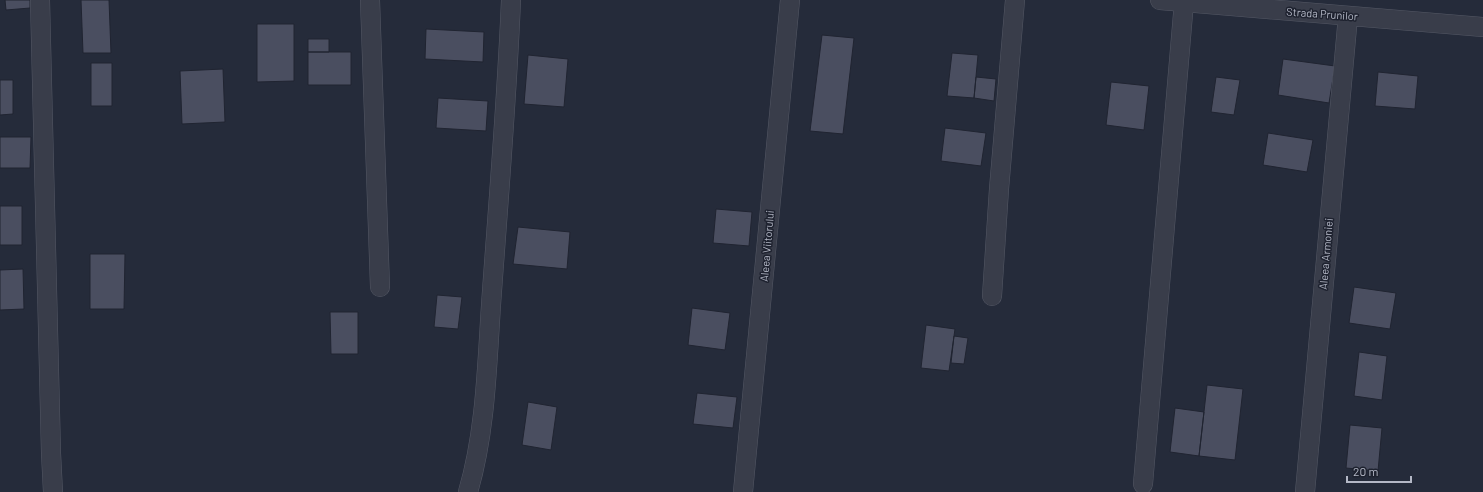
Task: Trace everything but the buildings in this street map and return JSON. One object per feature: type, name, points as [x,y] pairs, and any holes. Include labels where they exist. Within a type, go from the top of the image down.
[{"type":"street","points":[[40,0],[53,492]]},
{"type":"street","points":[[370,0],[380,287]]},
{"type":"street","points":[[468,492],[475,469],[484,406],[502,159],[511,0]]},
{"type":"street","name":"Aleea Viitorului","points":[[743,492],[790,0]]},
{"type":"street","points":[[992,296],[998,189],[1015,0]]},
{"type":"street","name":"Strada Prunilor","points":[[1160,0],[1305,6],[1348,16],[1483,27]]},
{"type":"street","points":[[1143,484],[1184,2]]},
{"type":"street","name":"Aleea Armoniei","points":[[1305,492],[1348,16]]}]
